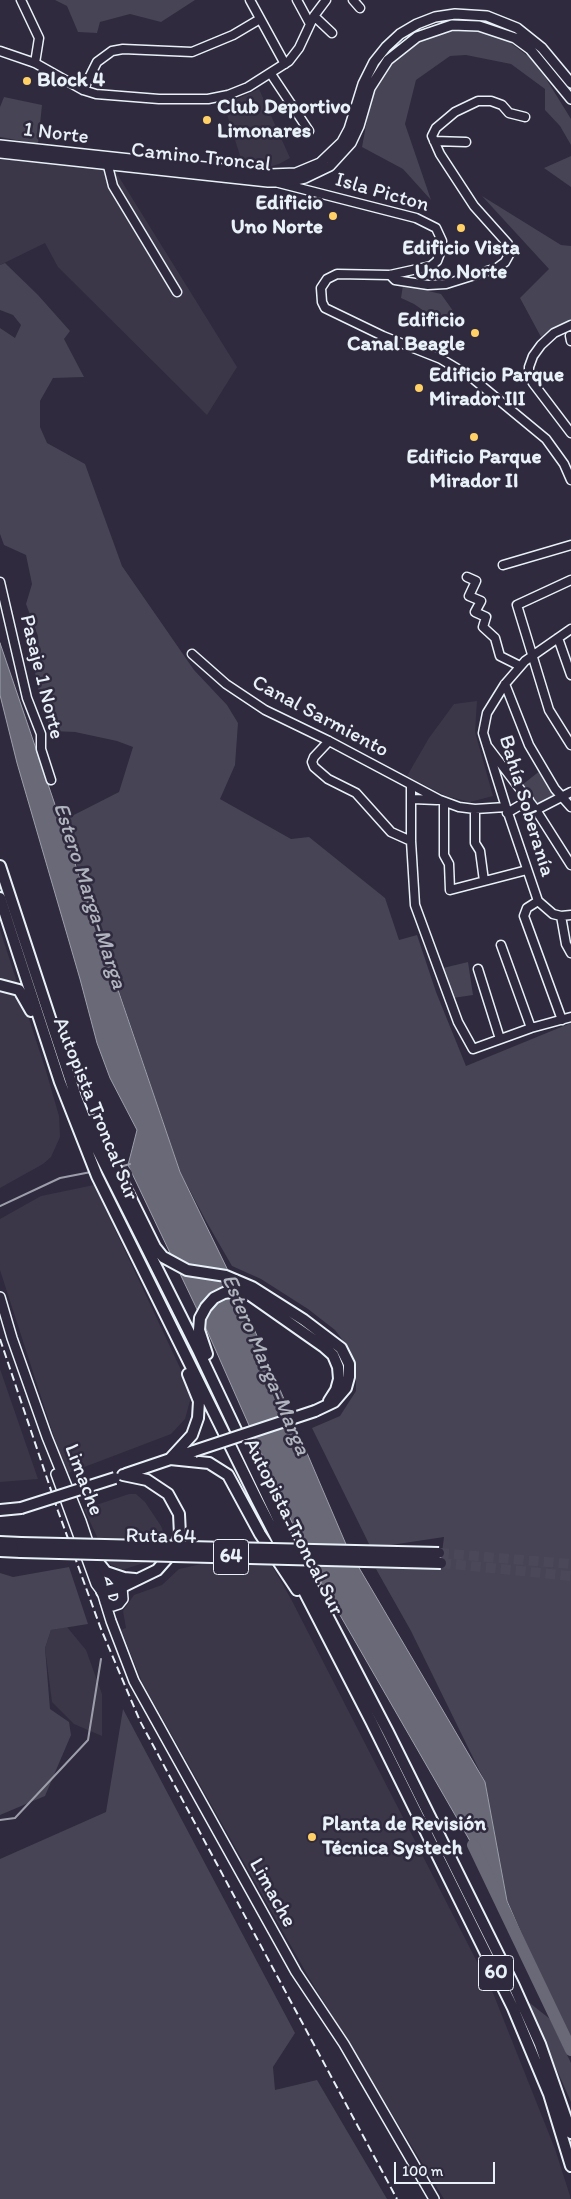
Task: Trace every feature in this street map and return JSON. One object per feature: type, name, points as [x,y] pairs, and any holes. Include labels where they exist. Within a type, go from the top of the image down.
[{"type":"highway","name":"Autopista Troncal Sur","points":[[0,866],[95,1146],[97,1176],[257,1500],[371,1721],[520,2023],[549,2094],[571,2166]]},
{"type":"highway","name":"Autopista Troncal Sur","points":[[0,898],[42,1027],[95,1146]]},
{"type":"highway","points":[[0,985],[12,987],[22,994],[42,1027]]},
{"type":"highway","points":[[0,1510],[21,1508],[319,1409],[339,1398],[348,1383],[349,1371],[344,1353],[331,1339],[252,1287],[226,1276],[180,1268],[168,1261],[155,1248],[113,1173],[95,1146]]},
{"type":"highway","name":"Autopista Troncal Sur","points":[[113,1173],[275,1513],[388,1732],[514,1986],[540,2044],[571,2132]]},
{"type":"highway","points":[[97,1176],[124,1243],[184,1365],[199,1401],[199,1412],[195,1429],[178,1452],[170,1459]]},
{"type":"highway","points":[[275,1513],[257,1465],[204,1348],[199,1330],[200,1318],[214,1298],[224,1293],[236,1291],[247,1293],[324,1346],[336,1361],[339,1373],[338,1385],[334,1396],[319,1409]]},
{"type":"highway","points":[[170,1459],[209,1463],[228,1475],[260,1534],[322,1628]]},
{"type":"highway","points":[[103,1597],[157,1570],[172,1554],[180,1536],[180,1520],[175,1504],[164,1490],[147,1480],[119,1476]]},
{"type":"highway","name":"Ruta 64","points":[[0,1542],[21,1548]]},
{"type":"highway","name":"Ruta 64","points":[[0,1551],[21,1548],[440,1558]]},
{"type":"highway","points":[[91,1553],[104,1570],[112,1575],[124,1578],[141,1578]]},
{"type":"main road","name":"Camino Troncal","points":[[108,162],[270,174],[288,174],[304,170],[327,158],[342,142],[349,129],[363,84],[374,62],[386,47],[408,28],[445,15],[466,13],[487,16],[517,28],[542,48],[571,83]]},
{"type":"main road","name":"Camino Troncal","points":[[108,162],[277,183],[306,178],[330,166],[346,150],[359,126],[370,88],[388,60],[409,42],[434,30],[470,25],[507,34],[530,49],[571,99]]},
{"type":"main road","name":"1 Norte","points":[[0,144],[108,162]]},
{"type":"main road","name":"1 Norte","points":[[0,153],[108,162]]},
{"type":"main road","name":"Limache","points":[[0,1297],[12,1338],[47,1438],[102,1584],[103,1597]]},
{"type":"main road","name":"Limache","points":[[0,1316],[12,1338]]},
{"type":"main road","name":"Limache","points":[[47,1438],[57,1476],[96,1584],[103,1597],[127,1664],[148,1708],[296,1972],[344,2044],[434,2199]]},
{"type":"main road","points":[[103,1597],[110,1606],[119,1604],[124,1596],[122,1587],[112,1575]]},
{"type":"street","points":[[21,0],[40,38],[35,62]]},
{"type":"street","points":[[250,0],[285,64]]},
{"type":"street","points":[[297,0],[310,24]]},
{"type":"street","points":[[0,51],[35,62],[83,90],[96,94],[198,100],[238,91],[271,74],[285,64],[297,53],[314,16],[326,0]]},
{"type":"street","points":[[353,0],[360,8]]},
{"type":"street","points":[[314,16],[332,33]]},
{"type":"street","points":[[83,90],[97,62],[112,51],[123,49],[192,52],[233,35],[260,18]]},
{"type":"street","points":[[271,74],[309,131]]},
{"type":"street","points":[[390,275],[395,280],[446,284],[497,268],[505,262],[510,253],[508,244],[474,206],[434,141],[433,132],[470,103],[491,101],[502,104],[509,113],[526,117]]},
{"type":"street","points":[[434,141],[466,142]]},
{"type":"street","points":[[108,162],[113,186],[177,292]]},
{"type":"street","name":"Isla Picton","points":[[306,178],[307,185],[312,192]]},
{"type":"street","name":"Isla Picton","points":[[277,183],[416,218],[436,228],[442,240],[441,254],[437,262],[431,266],[390,275],[337,274],[327,279],[320,294],[325,308],[329,312],[383,336],[441,359],[472,377],[546,439],[564,464],[571,480]]},
{"type":"street","points":[[571,325],[554,334],[541,345],[529,367],[529,375],[571,433]]},
{"type":"street","points":[[503,565],[571,546]]},
{"type":"street","points":[[467,577],[476,581],[469,596],[481,601],[475,612],[486,617],[483,627],[495,638],[500,656],[520,666]]},
{"type":"street","points":[[571,580],[517,605],[531,657],[549,710],[571,746]]},
{"type":"street","name":"Pasaje 1 Norte","points":[[0,582],[27,698],[41,734],[40,750],[51,780]]},
{"type":"street","name":"Bahía Soberanía","points":[[561,916],[546,910],[538,902],[506,810],[484,733],[486,713],[505,684],[520,666],[571,629]]},
{"type":"street","points":[[558,638],[571,675]]},
{"type":"street","name":"Canal Sarmiento","points":[[192,654],[214,674],[251,702],[279,718],[329,740],[442,801],[459,807],[506,810]]},
{"type":"street","points":[[505,684],[529,745],[560,795],[571,808]]},
{"type":"street","points":[[329,740],[314,757],[312,762],[314,767],[328,779],[356,793],[391,832],[411,841]]},
{"type":"street","points":[[486,744],[536,810],[571,866]]},
{"type":"street","points":[[411,785],[411,841],[415,905],[458,1022],[473,1050],[531,1028],[571,1017]]},
{"type":"street","points":[[536,810],[560,795],[571,792]]},
{"type":"street","name":"Canal Sarmiento","points":[[412,799],[442,801]]},
{"type":"street","points":[[506,810],[528,800]]},
{"type":"street","points":[[442,801],[444,855],[449,864],[450,890],[527,870]]},
{"type":"street","points":[[475,809],[475,843],[480,851],[484,882]]},
{"type":"street","points":[[538,902],[527,908],[524,916],[562,1020]]},
{"type":"street","points":[[571,915],[561,916],[566,944],[571,953]]},
{"type":"street","points":[[501,945],[531,1028]]},
{"type":"street","points":[[478,969],[500,1039]]},
{"type":"shaded area","points":[[55,0],[195,0],[161,22],[130,14],[100,22],[97,33],[78,32],[67,6]]},
{"type":"shaded area","points":[[465,29],[504,38],[529,57],[545,77],[571,119],[571,145],[560,126],[545,110],[545,89],[511,64],[466,55],[450,56],[416,80],[405,124],[431,200],[403,169],[362,147],[372,93],[386,70],[402,52],[420,40],[436,34]]},
{"type":"shaded area","points":[[259,89],[290,158],[269,167],[242,162],[224,105]]},
{"type":"shaded area","points":[[4,97],[42,105],[38,144],[0,137],[0,107]]},
{"type":"shaded area","points":[[571,156],[571,187],[544,168]]},
{"type":"shaded area","points":[[0,157],[114,169],[237,367],[207,415],[58,267],[45,243],[0,265]]},
{"type":"shaded area","points":[[482,196],[561,245],[571,246],[571,320],[541,337],[520,298],[549,269]]},
{"type":"shaded area","points":[[5,263],[38,295],[70,331],[64,339],[84,377],[53,378],[40,401],[40,427],[47,443],[85,464],[122,566],[194,670],[227,705],[238,723],[235,765],[220,799],[291,839],[309,837],[385,898],[399,940],[417,935],[436,992],[466,1066],[571,1023],[571,2048],[507,1901],[485,1782],[411,1631],[376,1569],[440,1568],[444,1537],[371,1548],[312,1428],[340,1416],[356,1391],[356,1372],[350,1350],[335,1330],[308,1309],[261,1279],[232,1266],[206,1221],[180,1172],[62,821],[119,792],[133,747],[117,741],[75,732],[51,731],[40,697],[35,672],[39,656],[38,636],[26,604],[32,584],[26,555],[4,545],[0,534],[0,328],[15,338],[21,325],[13,315],[0,310],[0,265]]},
{"type":"shaded area","points":[[403,285],[441,294],[456,315],[441,323],[414,304],[401,298]]},
{"type":"shaded area","points":[[477,701],[475,732],[493,796],[470,802],[446,796],[407,776],[429,738],[454,704]]},
{"type":"shaded area","points":[[541,770],[556,793],[537,805],[522,785]]},
{"type":"shaded area","points":[[0,930],[46,1071],[59,1116],[60,1137],[51,1157],[43,1164],[0,1188]]},
{"type":"shaded area","points":[[468,962],[473,995],[453,998],[443,968]]},
{"type":"shaded area","points":[[94,1185],[190,1389],[190,1401],[185,1419],[171,1434],[66,1474],[0,1270],[0,1219],[41,1196]]},
{"type":"shaded area","points":[[0,1369],[38,1479],[0,1482]]},
{"type":"shaded area","points":[[129,1494],[136,1494],[145,1502],[161,1526],[166,1539],[163,1550],[153,1560],[122,1570],[110,1564],[84,1509]]},
{"type":"shaded area","points":[[263,1550],[291,1599],[493,1993],[555,2149],[571,2199],[444,2199],[308,1976],[143,1684],[121,1630],[126,1628],[123,1611],[134,1595],[162,1585],[179,1569]]},
{"type":"shaded area","points":[[69,1567],[88,1624],[51,1630],[45,1648],[50,1709],[69,1722],[71,1735],[45,1796],[0,1815],[0,1573],[13,1577]]},
{"type":"shaded area","points":[[67,1627],[86,1650],[102,1694],[102,1736],[74,1724],[52,1702],[45,1648],[51,1630]]},
{"type":"shaded area","points":[[123,1709],[295,2033],[273,2067],[275,2090],[317,2080],[387,2199],[0,2199],[0,1859],[106,1812]]},
{"type":"shaded area","points":[[526,2000],[550,2019],[571,2063],[571,2102]]},
{"type":"water","points":[[0,643],[180,1172],[237,1289],[348,1549],[485,1782],[507,1901],[571,2050],[481,1860],[310,1563],[205,1326],[128,1165],[137,1130],[110,1078],[97,1043],[17,763],[0,695]]},
{"type":"waterway","points":[[120,1167],[130,1164]]},
{"type":"waterway","points":[[0,1206],[60,1178],[91,1172]]},
{"type":"waterway","points":[[320,1587],[321,1579]]},
{"type":"waterway","points":[[0,1820],[15,1818],[88,1740],[101,1659]]},
{"type":"waterway","name":"Estero Marga-Marga","points":[[473,1845],[571,2050]]},
{"type":"tunnel","points":[[439,1553],[571,1564]]},
{"type":"tunnel","points":[[441,1563],[571,1576]]},
{"type":"railway","points":[[0,1339],[58,1511],[101,1629],[140,1721],[397,2199]]},
{"type":"place","name":"Block 4","points":[[27,81]]},
{"type":"place","name":"Club Deportivo Limonares","points":[[207,120]]},
{"type":"place","name":"Edificio Uno Norte","points":[[333,216]]},
{"type":"place","name":"Edificio Vista Uno Norte","points":[[461,228]]},
{"type":"place","name":"Edificio Canal Beagle","points":[[475,333]]},
{"type":"place","name":"Edificio Parque Mirador III","points":[[419,388]]},
{"type":"place","name":"Edificio Parque Mirador II","points":[[474,437]]},
{"type":"place","name":"Planta de Revisión Técnica Systech","points":[[312,1837]]}]
